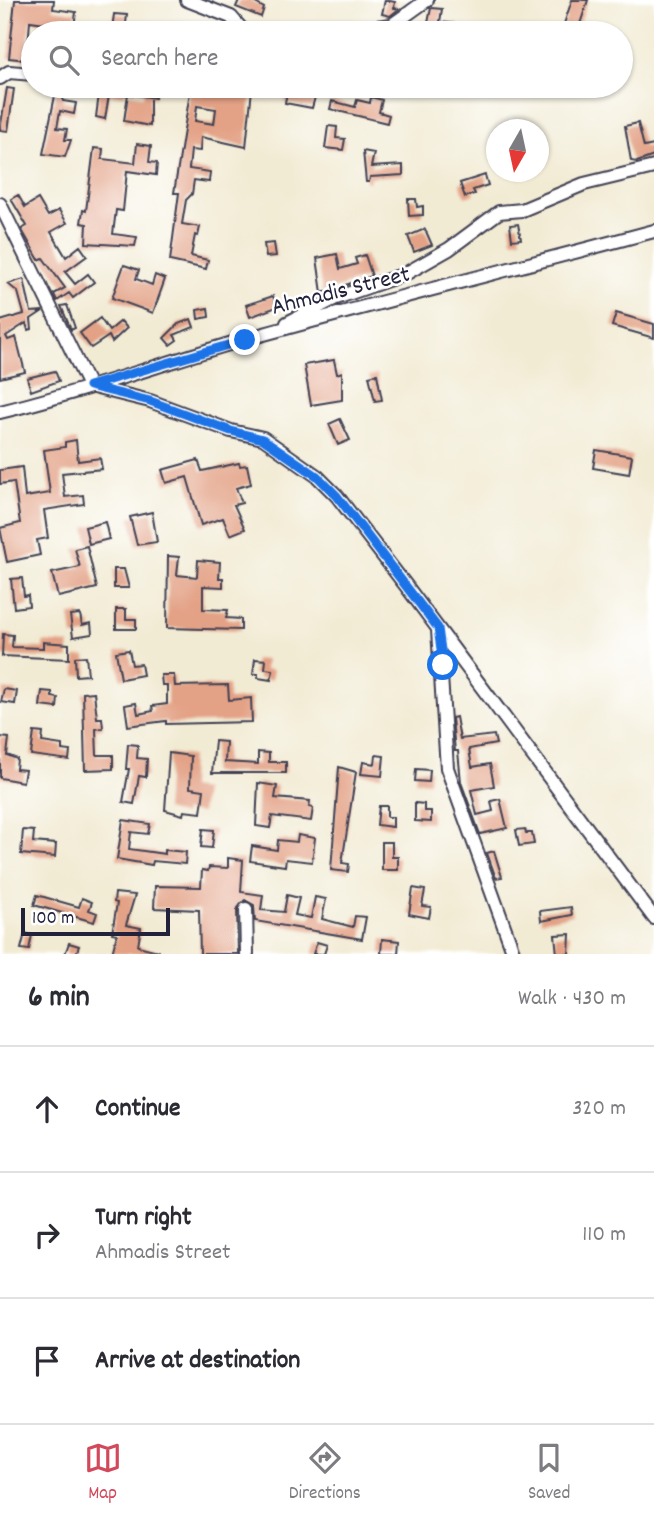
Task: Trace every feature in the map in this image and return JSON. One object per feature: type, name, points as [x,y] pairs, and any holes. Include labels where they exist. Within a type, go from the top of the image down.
[{"type":"street","points":[[187,0],[232,17],[235,21]]},
{"type":"street","points":[[396,21],[427,0]]},
{"type":"street","points":[[0,78],[9,72],[21,73]]},
{"type":"street","points":[[265,334],[336,298],[405,274],[449,249],[499,212],[522,210],[584,184],[654,167]]},
{"type":"street","points":[[0,204],[89,386],[150,401],[231,431],[263,439],[317,476],[337,496],[438,628],[654,918]]},
{"type":"street","name":"Ahmadis Street","points":[[0,412],[58,398],[89,386],[265,334],[654,231]]},
{"type":"street","points":[[438,628],[447,768],[514,954]]},
{"type":"street","points":[[246,909],[247,954]]},
{"type":"building","points":[[15,0],[54,0],[53,9],[76,12],[75,21],[21,21],[21,59],[9,58]]},
{"type":"building","points":[[239,0],[250,0],[264,8],[261,17],[236,7]]},
{"type":"building","points":[[385,0],[395,2],[394,8],[399,9],[390,16],[382,14]]},
{"type":"building","points":[[572,0],[588,0],[581,21],[565,21]]},
{"type":"building","points":[[431,8],[442,9],[440,21],[428,21]]},
{"type":"building","points":[[114,14],[127,15],[126,21],[113,21]]},
{"type":"building","points":[[7,88],[14,89],[8,131],[0,130]]},
{"type":"building","points":[[55,98],[76,103],[74,114],[60,111],[57,128],[67,129],[65,140],[71,140],[65,157],[43,154]]},
{"type":"building","points":[[98,98],[108,98],[105,119],[96,117]]},
{"type":"building","points":[[127,98],[150,98],[150,126],[124,121]]},
{"type":"building","points":[[189,98],[251,98],[246,147],[201,137],[200,151],[191,150],[189,169],[210,172],[209,182],[194,180],[192,194],[186,200],[182,224],[200,227],[198,236],[195,235],[191,256],[208,260],[206,269],[170,261],[179,193],[174,193]],"holes":[[[197,106],[216,109],[214,124],[195,121]]]},
{"type":"building","points":[[286,98],[315,98],[312,108],[285,103]]},
{"type":"building","points":[[371,98],[382,100],[379,112],[389,115],[387,123],[330,109],[332,101],[355,107],[357,100],[370,103]]},
{"type":"building","points":[[638,123],[644,147],[654,145],[654,156],[637,162],[631,161],[625,126]]},
{"type":"building","points":[[328,126],[337,127],[336,138],[345,139],[343,150],[325,148]]},
{"type":"building","points":[[137,144],[151,146],[149,162],[157,163],[156,175],[127,171],[123,211],[116,210],[113,234],[137,237],[135,246],[86,243],[87,224],[81,223],[83,210],[86,211],[94,148],[103,149],[102,159],[135,163]]},
{"type":"building","points":[[363,151],[374,153],[371,167],[403,165],[403,175],[370,177],[369,182],[366,182]]},
{"type":"building","points":[[485,175],[488,185],[473,190],[475,194],[465,197],[460,183]]},
{"type":"building","points":[[18,195],[25,207],[38,199],[48,216],[59,210],[67,223],[51,232],[66,257],[80,246],[87,256],[65,272],[75,284],[88,274],[94,282],[73,298],[69,293],[57,301],[54,294],[65,288],[43,258],[39,260],[23,232],[22,229],[27,226],[11,199]]},
{"type":"building","points":[[408,199],[416,199],[417,207],[423,206],[423,215],[409,216]]},
{"type":"building","points":[[518,224],[521,239],[512,240],[510,225]]},
{"type":"building","points":[[425,229],[432,245],[414,252],[408,236]]},
{"type":"building","points":[[274,243],[276,256],[266,257],[264,244]]},
{"type":"building","points":[[337,254],[340,269],[357,264],[355,258],[365,255],[372,276],[322,293],[317,258]]},
{"type":"building","points":[[124,265],[139,270],[136,279],[152,285],[155,275],[165,279],[153,313],[112,298]]},
{"type":"building","points":[[24,279],[31,312],[43,311],[31,319],[32,329],[28,330],[26,323],[6,336],[8,340],[16,337],[25,372],[0,378],[0,321],[24,314],[18,292],[8,284]]},
{"type":"building","points":[[273,296],[277,307],[250,317],[246,305]]},
{"type":"building","points":[[67,305],[75,328],[71,330],[61,306]]},
{"type":"building","points":[[208,308],[209,317],[198,319],[197,310]]},
{"type":"building","points":[[616,313],[654,324],[654,338],[612,326]]},
{"type":"building","points":[[100,318],[109,331],[121,321],[127,328],[112,342],[109,336],[91,348],[80,333]]},
{"type":"building","points":[[191,319],[194,327],[174,335],[177,340],[170,345],[164,338],[178,324]]},
{"type":"building","points":[[334,360],[337,374],[342,372],[342,400],[311,405],[304,365]]},
{"type":"building","points":[[55,371],[59,381],[31,391],[27,378]]},
{"type":"building","points":[[377,374],[382,400],[375,401],[369,376]]},
{"type":"building","points":[[340,419],[350,440],[338,445],[329,424]]},
{"type":"building","points":[[76,440],[78,461],[100,458],[102,469],[62,473],[65,497],[83,495],[84,504],[44,510],[48,538],[37,540],[40,555],[7,562],[0,528],[20,523],[14,482],[0,484],[0,470],[22,467],[25,497],[50,493],[44,450],[65,447],[65,442]]},
{"type":"building","points":[[596,450],[632,456],[629,474],[593,468]]},
{"type":"building","points":[[198,460],[202,471],[239,463],[240,466],[247,465],[251,484],[236,488],[242,503],[234,505],[245,529],[230,535],[223,518],[201,525],[187,477],[166,483],[162,470]]},
{"type":"building","points":[[152,512],[157,542],[137,545],[130,517]]},
{"type":"building","points":[[105,522],[109,539],[89,544],[85,527]]},
{"type":"building","points":[[87,546],[97,588],[58,597],[52,573],[80,567],[75,549]]},
{"type":"building","points":[[168,556],[179,557],[177,575],[197,577],[198,560],[220,562],[219,578],[223,578],[223,587],[203,586],[203,609],[228,610],[226,618],[241,619],[241,630],[167,628]]},
{"type":"building","points":[[114,569],[124,569],[129,588],[114,588]]},
{"type":"building","points":[[22,578],[24,596],[28,595],[29,606],[14,608],[11,579]]},
{"type":"building","points":[[116,609],[126,609],[126,619],[136,619],[136,629],[116,629]]},
{"type":"building","points":[[80,614],[82,625],[91,623],[92,634],[73,637],[70,615]]},
{"type":"building","points":[[3,634],[13,635],[12,647],[43,648],[43,642],[69,644],[69,659],[2,656]]},
{"type":"building","points":[[129,650],[132,665],[141,664],[143,675],[121,679],[116,652]]},
{"type":"building","points":[[86,656],[88,675],[76,676],[75,657]]},
{"type":"building","points":[[255,659],[266,660],[265,669],[273,670],[271,680],[258,678],[258,674],[253,674]]},
{"type":"building","points":[[161,675],[174,675],[175,686],[228,685],[229,700],[251,698],[252,722],[166,724],[166,721],[128,726],[125,705],[136,703],[138,714],[153,711],[152,706],[167,704],[167,685],[162,685]]},
{"type":"building","points":[[4,689],[17,691],[15,704],[1,702]]},
{"type":"building","points":[[42,691],[52,692],[52,697],[58,698],[57,708],[40,706]]},
{"type":"building","points":[[94,692],[97,718],[102,718],[103,728],[96,729],[97,755],[113,755],[113,769],[85,770],[83,693]]},
{"type":"building","points":[[456,717],[460,739],[494,735],[496,744],[469,749],[472,767],[490,764],[494,786],[471,790],[477,815],[493,811],[491,801],[500,799],[507,828],[480,834],[461,782],[452,718]]},
{"type":"building","points":[[34,732],[43,733],[42,742],[62,745],[62,750],[70,751],[69,760],[31,755]]},
{"type":"building","points":[[0,737],[9,738],[7,755],[17,759],[16,769],[25,770],[23,782],[0,778]]},
{"type":"building","points":[[215,741],[226,742],[225,762],[258,764],[258,752],[269,753],[269,762],[286,762],[286,773],[212,773]]},
{"type":"building","points":[[128,744],[138,745],[137,758],[147,759],[146,777],[139,776],[134,804],[123,802],[129,769],[126,769]]},
{"type":"building","points":[[169,753],[191,756],[190,788],[204,790],[201,813],[184,811],[183,815],[165,810]]},
{"type":"building","points":[[376,755],[384,756],[382,776],[361,774],[363,762],[375,764]]},
{"type":"building","points":[[339,767],[356,772],[342,863],[349,864],[348,872],[331,870]]},
{"type":"building","points":[[416,769],[430,770],[429,782],[415,781]]},
{"type":"building","points":[[258,783],[277,786],[275,798],[310,801],[309,807],[313,808],[311,821],[272,816],[270,828],[256,826]]},
{"type":"building","points":[[415,803],[424,804],[424,811],[431,811],[431,822],[415,821]]},
{"type":"building","points":[[379,806],[387,806],[387,817],[393,817],[393,827],[377,825]]},
{"type":"building","points":[[123,820],[150,824],[148,834],[131,832],[129,849],[165,854],[165,850],[186,852],[185,864],[153,861],[152,865],[117,859]]},
{"type":"building","points":[[203,829],[214,830],[212,848],[201,847]]},
{"type":"building","points":[[525,829],[526,833],[532,833],[534,844],[519,846],[516,830]]},
{"type":"building","points":[[23,830],[34,831],[33,842],[56,844],[55,857],[21,854]]},
{"type":"building","points":[[298,835],[315,838],[312,862],[286,859],[285,866],[250,861],[252,846],[277,850],[278,840],[297,842]]},
{"type":"building","points":[[382,842],[392,842],[392,857],[398,857],[398,870],[382,870]]},
{"type":"building","points":[[494,851],[502,877],[496,878],[487,853]]},
{"type":"building","points":[[228,858],[243,860],[241,892],[263,895],[261,910],[284,912],[287,895],[299,898],[295,915],[311,918],[315,897],[326,899],[322,919],[353,927],[355,916],[366,917],[362,939],[255,921],[254,905],[245,900],[237,909],[238,954],[200,954],[199,910],[154,908],[155,886],[201,887],[202,870],[208,871],[209,867],[228,868]]},
{"type":"building","points":[[413,888],[425,890],[422,906],[431,907],[429,918],[409,914]]},
{"type":"building","points":[[115,893],[135,895],[126,925],[141,928],[138,946],[158,951],[158,954],[112,954],[117,934],[112,933],[117,903],[114,902]]},
{"type":"building","points":[[37,895],[79,907],[82,898],[92,902],[89,910],[97,913],[94,922],[34,905]]},
{"type":"building","points":[[571,907],[572,915],[541,921],[540,911]]},
{"type":"building","points":[[25,933],[32,935],[29,950],[21,949]]},
{"type":"building","points":[[570,934],[569,954],[557,954],[555,935]]},
{"type":"building","points":[[382,939],[399,941],[398,954],[381,954]]},
{"type":"building","points":[[317,942],[327,945],[324,954],[313,954]]},
{"type":"building","points":[[69,943],[79,946],[76,954],[65,954]]},
{"type":"route","points":[[245,340],[89,386],[150,401],[231,431],[263,439],[317,476],[337,496],[438,628],[443,665]]}]
